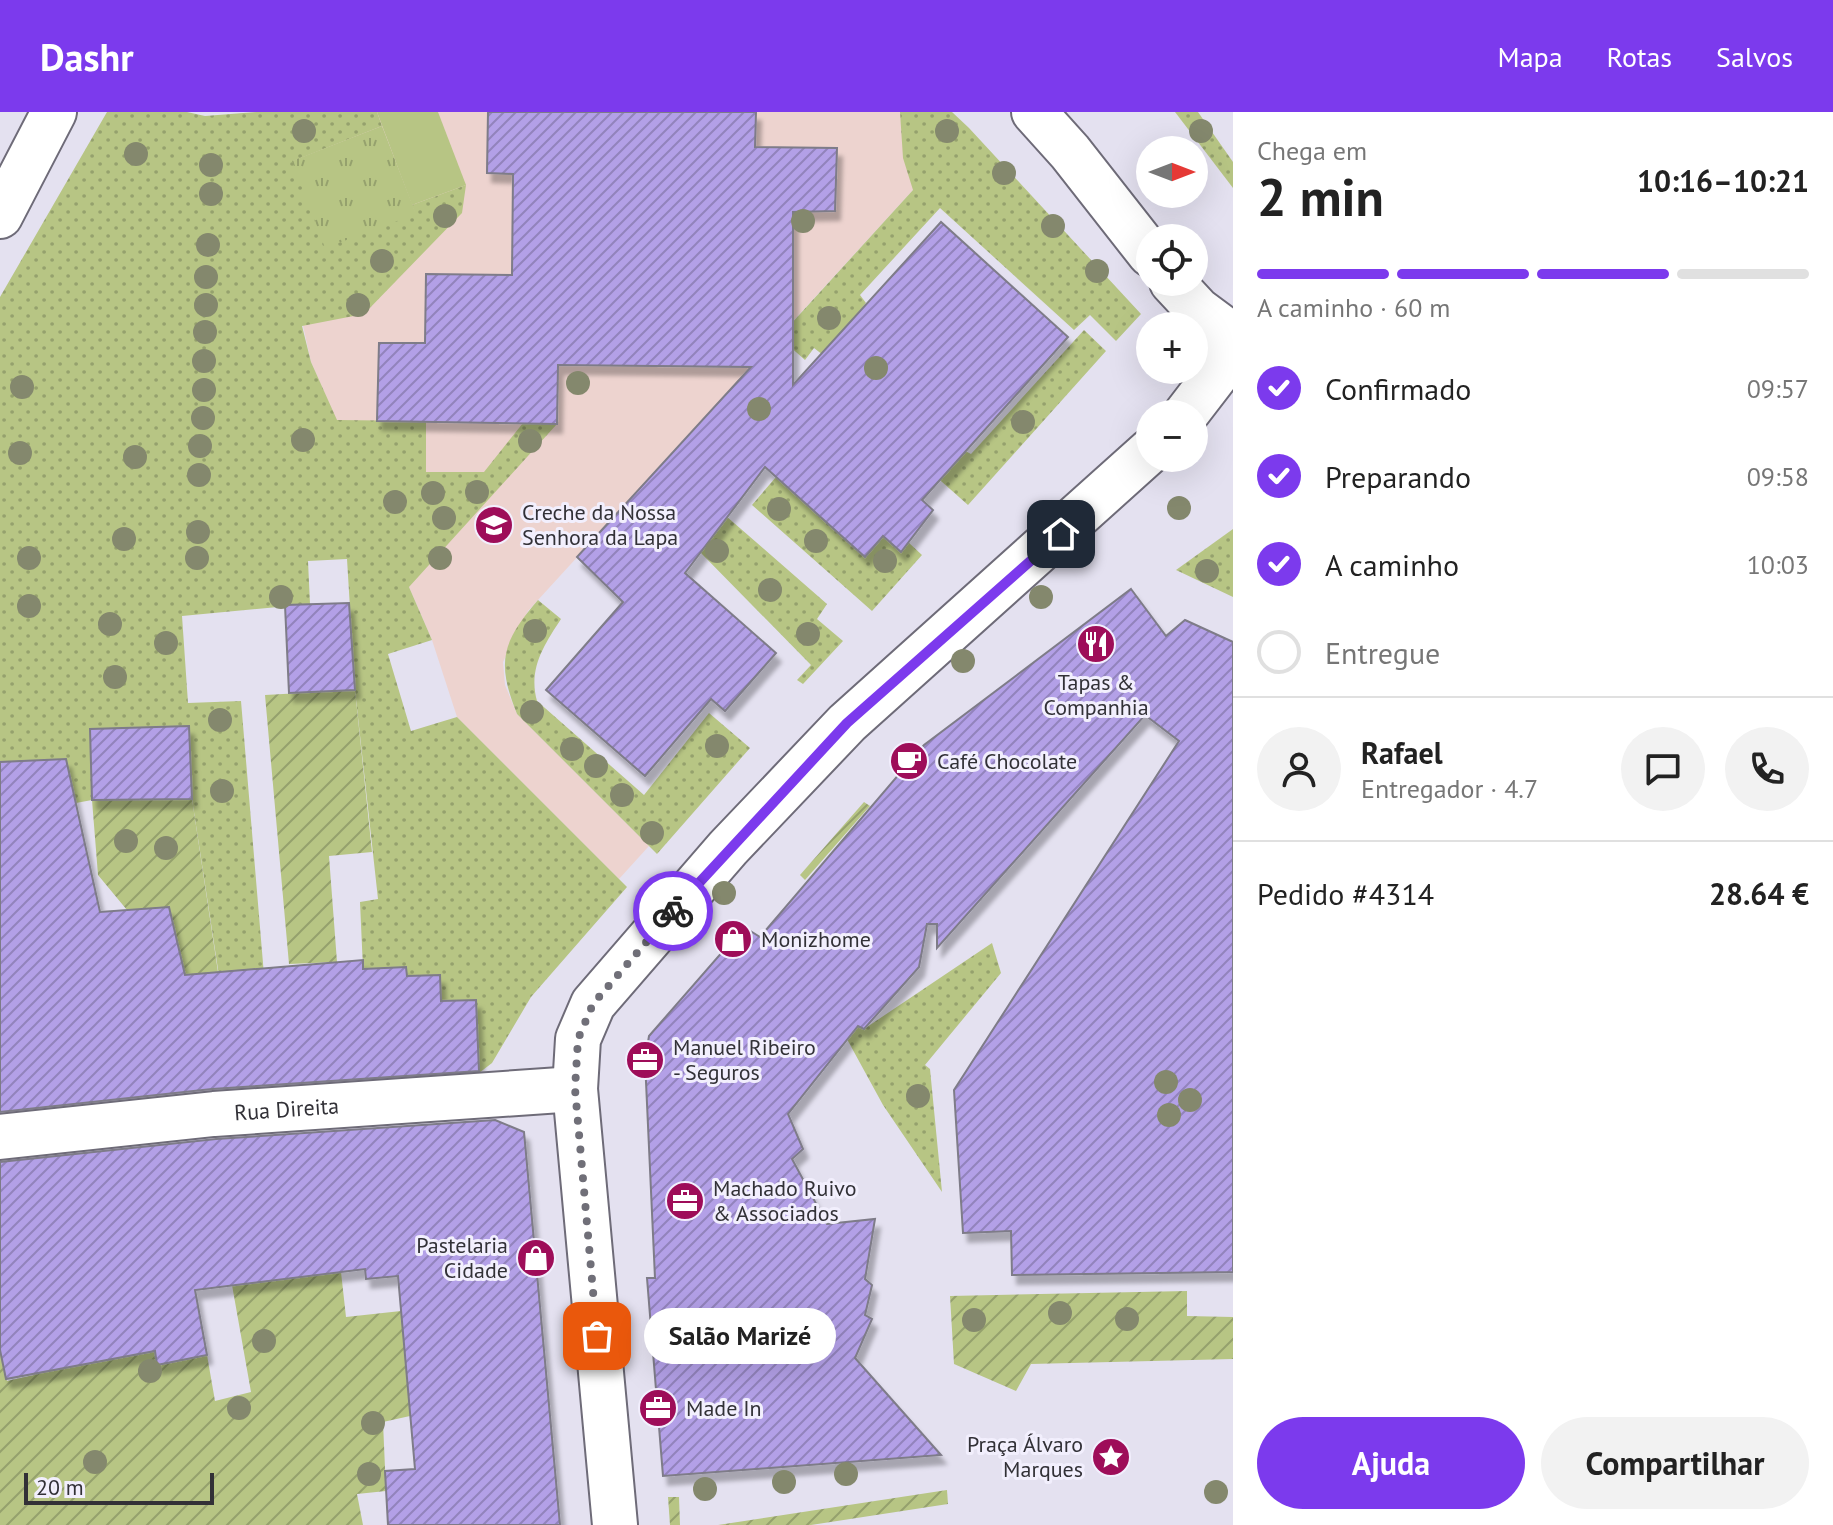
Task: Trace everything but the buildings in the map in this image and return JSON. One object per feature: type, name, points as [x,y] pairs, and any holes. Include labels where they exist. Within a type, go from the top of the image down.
[{"type":"street","points":[[0,216],[54,112]]},
{"type":"street","points":[[1034,112],[1070,152],[1136,236]]},
{"type":"street","points":[[1185,296],[1231,335],[1219,371],[1197,400]]},
{"type":"street","points":[[615,1525],[575,1089],[578,1039],[593,1004],[728,848],[847,723],[1136,464]]},
{"type":"street","name":"Rua Direita","points":[[0,1137],[242,1112],[575,1089]]},
{"type":"shaded area","name":"Creche da Nossa Senhora da Lapa","points":[[256,112],[952,112],[913,190],[528,611],[503,662],[505,685],[517,714],[649,846],[619,879],[457,717],[432,640],[311,362]]},
{"type":"green space","points":[[107,112],[187,112],[205,116],[256,112],[377,112],[382,126],[293,161],[415,213],[412,205],[466,185],[462,213],[364,314],[302,326],[311,362],[337,420],[426,421],[426,472],[484,472],[523,423],[557,424],[409,587],[432,640],[388,654],[411,731],[457,717],[627,887],[531,997],[492,1063],[479,1073],[475,1000],[441,1001],[407,976],[406,967],[363,969],[360,902],[378,899],[355,690],[347,559],[308,561],[310,604],[182,616],[188,703],[241,701],[265,987],[221,989],[192,799],[189,726],[91,729],[92,800],[76,803],[15,761],[0,762],[0,297]]},
{"type":"green space","points":[[377,112],[438,112],[466,185],[412,205]]},
{"type":"green space","points":[[900,112],[952,112],[1139,312],[1136,312],[1136,319],[1116,341],[1090,315],[1074,330],[940,208],[860,295],[866,303],[823,355],[814,348],[805,360],[779,337],[913,190],[903,158]]},
{"type":"green space","points":[[1175,112],[1198,112],[1233,162],[1233,188],[1208,155],[1208,136],[1193,136]]},
{"type":"green space","points":[[382,126],[416,214],[325,248],[292,161]]},
{"type":"green space","points":[[1084,330],[1106,351],[968,505],[826,379],[971,454]]},
{"type":"green space","points":[[776,477],[865,557],[883,536],[900,550],[908,542],[922,555],[872,611],[752,505]]},
{"type":"green space","points":[[726,516],[827,604],[817,619],[843,641],[803,684],[797,680],[811,665],[700,552]]},
{"type":"green space","points":[[1233,529],[1233,597],[1176,570]]},
{"type":"green space","points":[[538,600],[561,619],[536,668],[537,701],[644,795],[709,713],[750,748],[657,854],[517,714],[506,680],[506,653],[517,628]]},
{"type":"green space","points":[[355,690],[372,852],[329,856],[337,962],[289,964],[265,695]]},
{"type":"green space","points":[[192,799],[218,972],[185,975],[169,907],[127,910],[98,875],[92,800]]},
{"type":"green space","points":[[864,802],[870,806],[805,880],[800,875]]},
{"type":"green space","points":[[992,943],[1001,973],[925,1065],[930,1069],[942,1192],[883,1105],[842,1030],[849,1020],[864,1029]]},
{"type":"green space","points":[[341,1272],[346,1317],[401,1311],[410,1416],[383,1422],[386,1491],[357,1494],[363,1525],[0,1525],[0,1350],[7,1381],[34,1375],[29,1349],[155,1351],[157,1365],[207,1355],[215,1401],[251,1392],[232,1285]]},
{"type":"green space","points":[[1187,1291],[1187,1316],[1233,1317],[1233,1359],[1031,1364],[1016,1391],[954,1364],[950,1296]]},
{"type":"green space","points":[[947,1490],[948,1504],[811,1525],[718,1525]]},
{"type":"green space","points":[[668,1497],[679,1497],[680,1525],[670,1525]]},
{"type":"way so far","points":[[597,1336],[575,1089],[578,1039],[593,1004],[673,911]]},
{"type":"place","name":"Creche da Nossa Senhora da Lapa","points":[[494,525]]},
{"type":"place","name":"Tapas & Companhia","points":[[1096,644]]},
{"type":"place","name":"Café Chocolate","points":[[909,761]]},
{"type":"place","name":"Monizhome","points":[[733,939]]},
{"type":"place","name":"Manuel Ribeiro - Seguros","points":[[645,1060]]},
{"type":"place","name":"Machado Ruivo & Associados","points":[[685,1201]]},
{"type":"place","name":"Pastelaria Cidade","points":[[536,1258]]},
{"type":"place","name":"Salão Marizé","points":[[597,1336]]},
{"type":"place","name":"Made In","points":[[658,1408]]},
{"type":"place","name":"Praça Álvaro Marques","points":[[1111,1457]]},
{"type":"route","points":[[673,911],[728,848],[847,723],[1061,534]]}]
